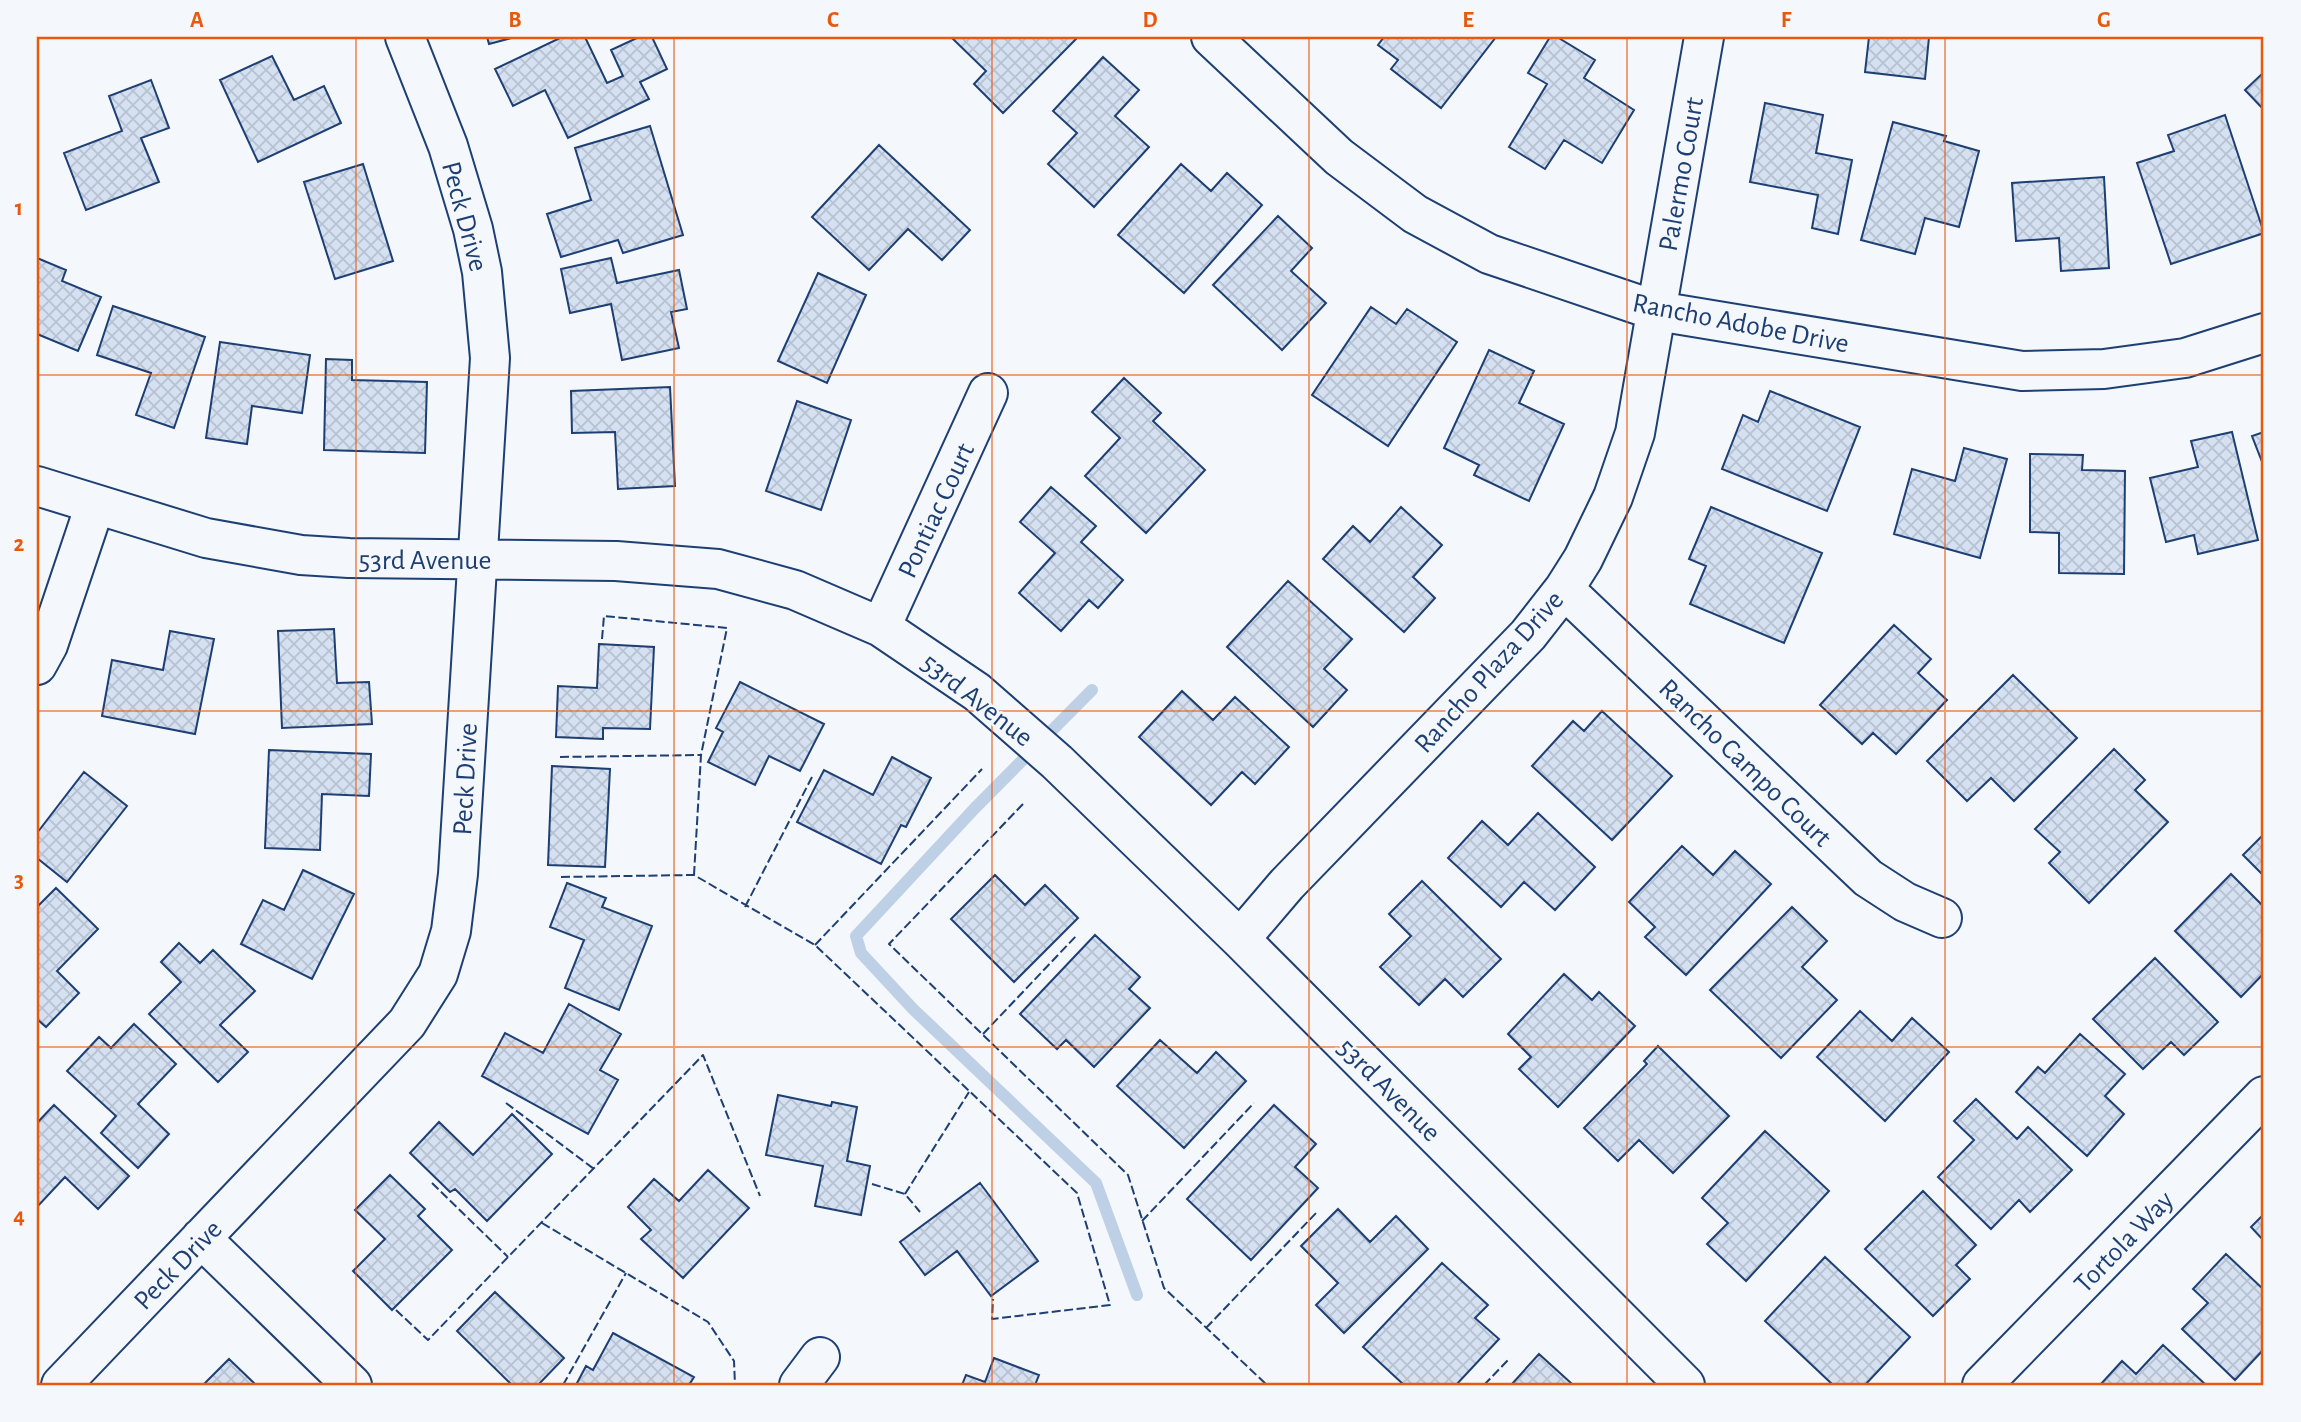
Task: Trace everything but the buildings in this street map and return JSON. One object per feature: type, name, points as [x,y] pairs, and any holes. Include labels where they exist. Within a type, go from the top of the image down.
[{"type":"street","name":"Peck Drive","points":[[61,1385],[407,1023],[438,974],[450,931],[458,874],[490,358],[482,272],[473,229],[448,146],[405,37]]},
{"type":"street","name":"Rancho Adobe Drive","points":[[1211,37],[1339,157],[1415,214],[1489,254],[1657,311],[2022,371],[2104,369],[2185,358],[2264,333]]},
{"type":"street","name":"Palermo Court","points":[[1657,311],[1704,37]]},
{"type":"street","name":"Rancho Plaza Drive","points":[[1240,939],[1287,884],[1528,635],[1564,589],[1613,497],[1635,433],[1657,311]]},
{"type":"street","name":"Pontiac Court","points":[[881,627],[988,393]]},
{"type":"street","name":"53rd Avenue","points":[[37,486],[206,538],[301,555],[616,561],[718,569],[795,590],[881,627],[977,692],[1056,762],[1240,939],[1685,1385]]},
{"type":"street","points":[[37,665],[48,645],[95,505]]},
{"type":"street","name":"Rancho Campo Court","points":[[1564,589],[1868,878],[1905,902],[1941,918]]},
{"type":"street","name":"Tortola Way","points":[[1982,1385],[2264,1096]]},
{"type":"street","points":[[201,1238],[352,1385]]},
{"type":"waterway","points":[[1092,690],[975,808],[856,936],[861,953],[913,1009],[1096,1183],[1137,1295]]},
{"type":"fence","points":[[602,639],[604,616],[727,628],[701,755],[694,875]]},
{"type":"fence","points":[[560,757],[701,755]]},
{"type":"fence","points":[[815,945],[982,769]]},
{"type":"fence","points":[[745,907],[812,777]]},
{"type":"fence","points":[[1023,804],[889,944],[1128,1175],[1164,1288],[1267,1385]]},
{"type":"fence","points":[[561,877],[694,875],[815,945],[1077,1193],[1110,1305],[992,1319],[993,1299]]},
{"type":"fence","points":[[983,1034],[1077,935]]},
{"type":"fence","points":[[396,1310],[428,1340],[703,1055],[760,1196]]},
{"type":"fence","points":[[905,1194],[969,1092]]},
{"type":"fence","points":[[506,1103],[594,1169]]},
{"type":"fence","points":[[1142,1221],[1254,1103]]},
{"type":"fence","points":[[432,1183],[508,1257]]},
{"type":"fence","points":[[872,1184],[905,1194],[920,1212]]},
{"type":"fence","points":[[1206,1328],[1318,1211]]},
{"type":"fence","points":[[542,1223],[708,1322],[734,1361],[735,1385]]},
{"type":"fence","points":[[563,1385],[626,1273]]},
{"type":"fence","points":[[1484,1385],[1508,1360]]}]
